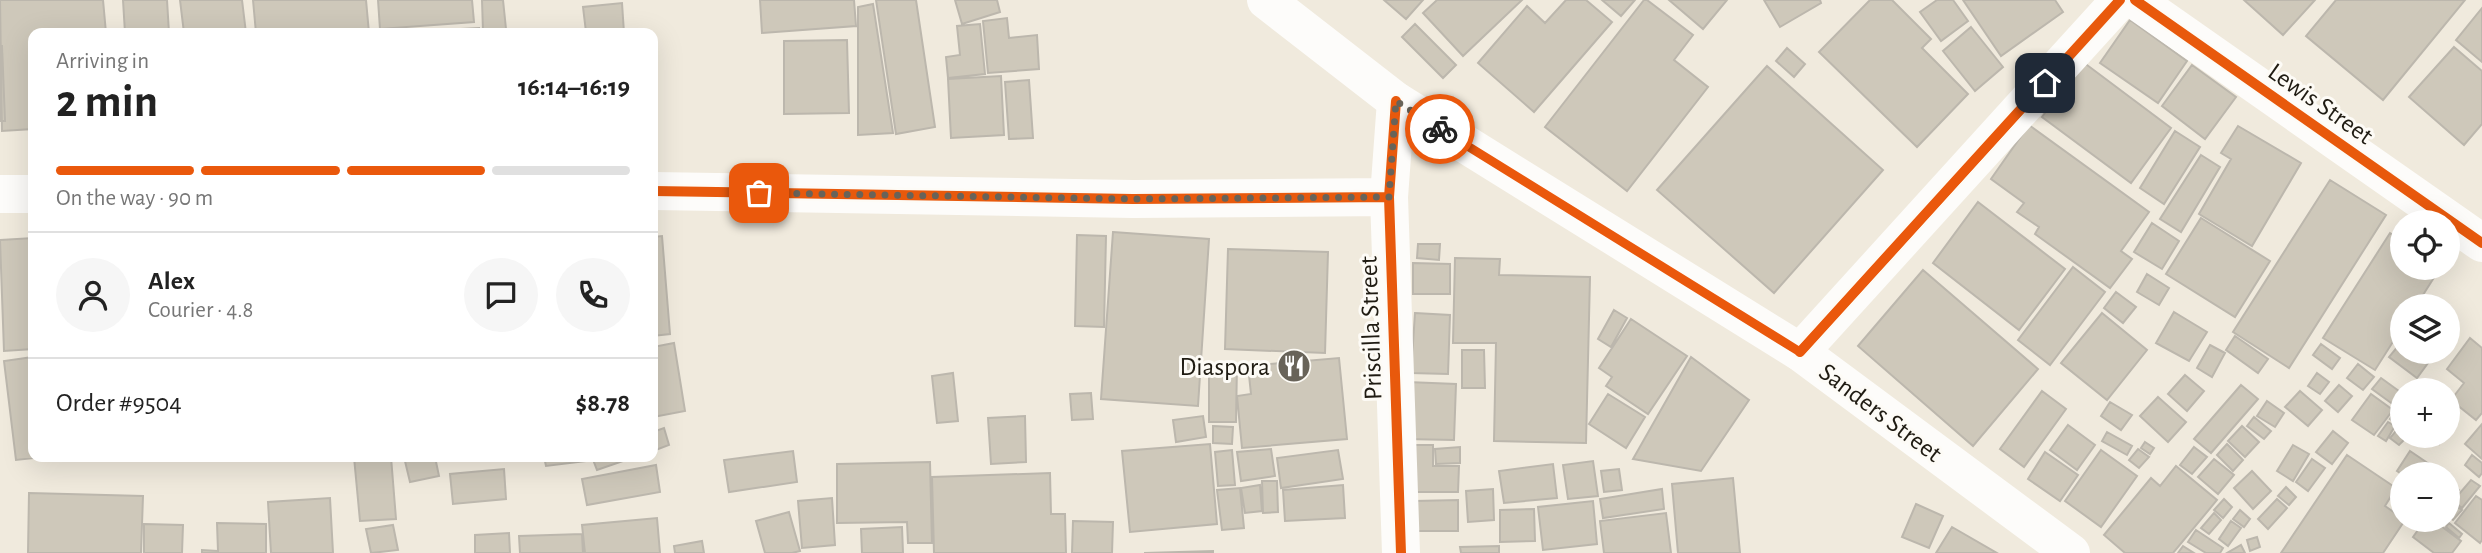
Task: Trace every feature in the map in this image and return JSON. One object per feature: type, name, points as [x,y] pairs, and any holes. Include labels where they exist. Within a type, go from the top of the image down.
[{"type":"street","name":"Sanders Street","points":[[1266,0],[1396,101],[1800,352],[2071,553]]},
{"type":"street","points":[[1800,352],[2120,0]]},
{"type":"street","name":"Lewis Street","points":[[2135,0],[2482,243]]},
{"type":"street","name":"Priscilla Street","points":[[1396,101],[1389,197],[1401,553]]},
{"type":"street","points":[[658,191],[1133,199],[1389,197]]},
{"type":"street","points":[[0,194],[28,194]]},
{"type":"building","points":[[0,0],[103,0],[106,28],[28,28],[28,129],[2,131]]},
{"type":"building","points":[[123,0],[167,0],[169,28],[125,28]]},
{"type":"building","points":[[180,0],[242,0],[245,28],[183,28]]},
{"type":"building","points":[[253,0],[366,0],[369,28],[256,28]]},
{"type":"building","points":[[378,0],[472,0],[474,22],[380,28]]},
{"type":"building","points":[[482,0],[503,0],[506,28],[483,28]]},
{"type":"building","points":[[760,0],[854,0],[856,26],[762,33]]},
{"type":"building","points":[[876,0],[916,0],[935,127],[896,134]]},
{"type":"building","points":[[955,0],[997,0],[1000,12],[962,24]]},
{"type":"building","points":[[1384,0],[1423,0],[1406,19]]},
{"type":"building","points":[[1437,0],[1522,0],[1463,56],[1423,13]]},
{"type":"building","points":[[1566,0],[1586,0],[1612,22],[1534,112],[1478,63],[1527,6],[1545,23]]},
{"type":"building","points":[[1602,0],[1635,0],[1621,16]]},
{"type":"building","points":[[1644,0],[1693,35],[1674,60],[1708,87],[1627,191],[1545,127]]},
{"type":"building","points":[[1669,0],[1727,0],[1703,29]]},
{"type":"building","points":[[1764,0],[1820,0],[1821,3],[1780,27]]},
{"type":"building","points":[[1870,0],[1892,0],[1931,39],[1922,48],[1968,94],[1917,147],[1819,52]]},
{"type":"building","points":[[1937,0],[1953,0],[1968,21],[1941,41],[1920,12]]},
{"type":"building","points":[[1963,0],[2055,0],[2063,12],[2001,56]]},
{"type":"building","points":[[2244,0],[2315,0],[2283,35]]},
{"type":"building","points":[[2336,0],[2465,0],[2383,100],[2306,36]]},
{"type":"building","points":[[622,3],[624,28],[586,28],[583,7]]},
{"type":"building","points":[[873,4],[893,133],[858,135],[858,7]]},
{"type":"building","points":[[2482,8],[2482,62],[2456,40]]},
{"type":"building","points":[[1007,18],[1009,38],[1037,35],[1039,69],[988,73],[983,21]]},
{"type":"building","points":[[2130,20],[2187,61],[2158,103],[2100,63]]},
{"type":"building","points":[[980,24],[985,74],[948,78],[946,57],[960,55],[957,26]]},
{"type":"building","points":[[1415,24],[1456,65],[1443,78],[1402,37]]},
{"type":"building","points":[[1971,27],[2003,67],[1975,91],[1943,51]]},
{"type":"building","points":[[847,40],[849,113],[784,114],[784,41]]},
{"type":"building","points":[[2,46],[5,121],[0,121]]},
{"type":"building","points":[[2454,47],[2482,71],[2482,124],[2464,145],[2409,97]]},
{"type":"building","points":[[1787,48],[1805,64],[1794,77],[1776,61]]},
{"type":"building","points":[[2083,62],[2171,128],[2131,183],[2042,117]]},
{"type":"building","points":[[2192,65],[2236,97],[2205,139],[2162,106]]},
{"type":"building","points":[[1767,66],[1883,170],[1774,293],[1657,190]]},
{"type":"building","points":[[1001,76],[1004,135],[951,138],[948,79]]},
{"type":"building","points":[[1029,80],[1033,138],[1009,139],[1005,82]]},
{"type":"building","points":[[2029,125],[2149,212],[2121,251],[2132,259],[2110,288],[2035,234],[2039,227],[2017,212],[2024,203],[1991,179]]},
{"type":"building","points":[[2238,126],[2301,163],[2252,246],[2199,214],[2231,159],[2221,153]]},
{"type":"building","points":[[2175,131],[2200,147],[2164,204],[2140,188]]},
{"type":"building","points":[[2201,155],[2220,167],[2181,232],[2160,219]]},
{"type":"building","points":[[2330,180],[2386,215],[2289,368],[2233,332]]},
{"type":"building","points":[[1978,202],[2065,269],[2019,330],[1933,263]]},
{"type":"building","points":[[2201,218],[2270,261],[2235,317],[2166,274]]},
{"type":"building","points":[[2152,223],[2179,241],[2162,269],[2134,252]]},
{"type":"building","points":[[1113,232],[1209,239],[1198,406],[1101,399]]},
{"type":"building","points":[[2390,233],[2390,280],[2432,280],[2424,294],[2390,294],[2390,346],[2375,370],[2323,338]]},
{"type":"building","points":[[1077,235],[1106,236],[1104,327],[1075,326]]},
{"type":"building","points":[[658,236],[662,236],[670,334],[658,335]]},
{"type":"building","points":[[28,238],[28,349],[4,351],[0,240]]},
{"type":"building","points":[[1418,244],[1440,244],[1439,260],[1417,258]]},
{"type":"building","points":[[1228,249],[1328,252],[1325,353],[1225,349]]},
{"type":"building","points":[[1455,258],[1500,259],[1499,275],[1590,277],[1586,443],[1494,441],[1496,343],[1453,343]]},
{"type":"building","points":[[1413,263],[1450,264],[1450,294],[1413,294]]},
{"type":"building","points":[[2073,267],[2105,292],[2050,365],[2018,340]]},
{"type":"building","points":[[1923,270],[2038,369],[1973,446],[1858,346]]},
{"type":"building","points":[[2147,274],[2169,288],[2159,305],[2137,292]]},
{"type":"building","points":[[2116,292],[2136,307],[2123,323],[2104,308]]},
{"type":"building","points":[[1614,310],[1627,318],[1611,347],[1598,339]]},
{"type":"building","points":[[2174,312],[2207,332],[2189,361],[2156,343]]},
{"type":"building","points":[[1415,313],[1450,315],[1448,374],[1411,373]]},
{"type":"building","points":[[2102,313],[2147,350],[2107,400],[2061,363]]},
{"type":"building","points":[[1631,319],[1687,356],[1648,414],[1606,386],[1612,377],[1599,368]]},
{"type":"building","points":[[2235,336],[2268,359],[2258,373],[2226,350]]},
{"type":"building","points":[[2470,338],[2482,348],[2482,413],[2476,420],[2460,407],[2460,388],[2464,383],[2447,369],[2451,364],[2460,364],[2460,351]]},
{"type":"building","points":[[674,343],[685,411],[658,416],[658,346]]},
{"type":"building","points":[[2321,344],[2340,358],[2332,369],[2313,355]]},
{"type":"building","points":[[2210,345],[2225,353],[2212,377],[2197,368]]},
{"type":"building","points":[[1462,350],[1484,350],[1485,388],[1462,388]]},
{"type":"building","points":[[1691,357],[1749,400],[1701,471],[1633,459]]},
{"type":"building","points":[[28,358],[28,459],[16,460],[4,361]]},
{"type":"building","points":[[1339,358],[1347,439],[1242,448],[1237,396],[1251,394],[1248,366]]},
{"type":"building","points":[[1209,364],[1237,364],[1236,422],[1209,422]]},
{"type":"building","points":[[2358,364],[2374,377],[2363,390],[2347,378]]},
{"type":"building","points":[[2398,364],[2427,364],[2417,378]]},
{"type":"building","points":[[953,373],[958,421],[937,423],[932,376]]},
{"type":"building","points":[[2317,373],[2329,382],[2320,394],[2308,386]]},
{"type":"building","points":[[2185,375],[2204,391],[2187,411],[2168,394]]},
{"type":"building","points":[[2381,378],[2390,385],[2390,402],[2372,389]]},
{"type":"building","points":[[1407,382],[1456,384],[1454,440],[1405,439]]},
{"type":"building","points":[[2241,385],[2258,399],[2211,453],[2194,439]]},
{"type":"building","points":[[2339,385],[2352,396],[2338,412],[2325,401]]},
{"type":"building","points":[[2042,391],[2066,409],[2024,467],[2000,449]]},
{"type":"building","points":[[2300,391],[2322,410],[2308,426],[2285,407]]},
{"type":"building","points":[[1091,393],[1093,419],[1072,420],[1070,394]]},
{"type":"building","points":[[1608,394],[1645,417],[1626,448],[1589,424]]},
{"type":"building","points":[[2371,394],[2390,408],[2390,414],[2374,435],[2352,420]]},
{"type":"building","points":[[2158,397],[2186,422],[2168,442],[2140,416]]},
{"type":"building","points":[[2267,401],[2284,413],[2275,427],[2257,416]]},
{"type":"building","points":[[2110,402],[2132,415],[2121,430],[2101,416]]},
{"type":"building","points":[[1025,416],[1026,462],[991,464],[988,418]]},
{"type":"building","points":[[1203,416],[1206,437],[1176,442],[1173,420]]},
{"type":"building","points":[[2254,417],[2271,431],[2264,439],[2247,426]]},
{"type":"building","points":[[2388,422],[2390,423],[2390,434],[2386,441],[2378,436]]},
{"type":"building","points":[[2482,424],[2482,459],[2465,444]]},
{"type":"building","points":[[2068,425],[2095,445],[2077,470],[2050,450]]},
{"type":"building","points":[[1213,426],[1233,427],[1232,444],[1213,443]]},
{"type":"building","points":[[2242,426],[2259,442],[2245,457],[2228,441]]},
{"type":"building","points":[[664,428],[669,445],[658,449],[658,430]]},
{"type":"building","points":[[2333,431],[2348,443],[2332,464],[2316,452]]},
{"type":"building","points":[[2107,432],[2132,446],[2127,455],[2102,441]]},
{"type":"building","points":[[2145,442],[2154,448],[2150,454],[2141,448]]},
{"type":"building","points":[[1210,444],[1217,524],[1130,532],[1122,451]]},
{"type":"building","points":[[2227,444],[2243,460],[2233,471],[2217,455]]},
{"type":"building","points":[[1413,445],[1433,445],[1433,466],[1459,466],[1458,492],[1413,492]]},
{"type":"building","points":[[2293,445],[2309,454],[2293,481],[2277,471]]},
{"type":"building","points":[[1460,447],[1460,463],[1436,464],[1435,449]]},
{"type":"building","points":[[2194,447],[2207,457],[2192,474],[2180,465]]},
{"type":"building","points":[[1271,449],[1275,476],[1241,481],[1237,452]]},
{"type":"building","points":[[2138,449],[2149,457],[2139,468],[2129,460]]},
{"type":"building","points":[[1232,450],[1235,485],[1218,486],[1215,452]]},
{"type":"building","points":[[1338,450],[1343,479],[1281,488],[1277,458]]},
{"type":"building","points":[[2101,450],[2137,476],[2101,527],[2065,501]]},
{"type":"building","points":[[793,451],[797,482],[729,492],[724,460]]},
{"type":"building","points":[[2410,451],[2426,462],[2403,462]]},
{"type":"building","points":[[2045,452],[2078,475],[2060,501],[2028,479]]},
{"type":"building","points":[[2347,455],[2390,484],[2390,498],[2385,506],[2390,510],[2390,532],[2397,532],[2383,553],[2281,553]]},
{"type":"building","points":[[2472,455],[2482,463],[2479,477],[2465,465]]},
{"type":"building","points":[[2214,459],[2234,475],[2218,494],[2198,477]]},
{"type":"building","points":[[2312,459],[2325,468],[2308,491],[2296,482]]},
{"type":"building","points":[[1593,461],[1598,496],[1568,499],[1563,465]]},
{"type":"building","points":[[354,462],[391,462],[396,519],[360,521]]},
{"type":"building","points":[[405,462],[436,462],[439,476],[410,482]]},
{"type":"building","points":[[545,462],[579,462],[546,466]]},
{"type":"building","points":[[594,462],[620,462],[597,470]]},
{"type":"building","points":[[930,462],[932,543],[908,543],[907,522],[837,523],[837,464]]},
{"type":"building","points":[[1553,464],[1557,498],[1504,503],[1499,471]]},
{"type":"building","points":[[656,465],[660,492],[587,505],[582,479]]},
{"type":"building","points":[[2176,466],[2217,500],[2173,553],[2125,553],[2104,535],[2151,478],[2160,486]]},
{"type":"building","points":[[504,469],[506,499],[453,504],[450,474]]},
{"type":"building","points":[[1619,469],[1622,490],[1604,492],[1601,471]]},
{"type":"building","points":[[2252,471],[2271,491],[2253,509],[2234,488]]},
{"type":"building","points":[[1050,473],[1051,514],[1065,514],[1066,553],[934,553],[932,477]]},
{"type":"building","points":[[1733,478],[1740,553],[1678,553],[1672,484]]},
{"type":"building","points":[[2471,480],[2480,486],[2462,508],[2460,493]]},
{"type":"building","points":[[1262,481],[1277,481],[1278,512],[1263,513]]},
{"type":"building","points":[[1260,485],[1262,511],[1245,513],[1241,488]]},
{"type":"building","points":[[1343,485],[1345,518],[1285,521],[1283,490]]},
{"type":"building","points":[[2286,487],[2296,497],[2289,505],[2278,496]]},
{"type":"building","points":[[1240,488],[1244,528],[1222,530],[1217,490]]},
{"type":"building","points":[[1493,489],[1494,520],[1468,522],[1466,491]]},
{"type":"building","points":[[1662,489],[1664,509],[1603,518],[1600,499]]},
{"type":"building","points":[[29,493],[143,496],[141,553],[28,553]]},
{"type":"building","points":[[2476,496],[2482,500],[2480,543],[2460,527],[2460,517]]},
{"type":"building","points":[[330,498],[333,553],[271,553],[268,502]]},
{"type":"building","points":[[832,498],[835,545],[802,548],[798,501]]},
{"type":"building","points":[[2224,499],[2232,507],[2223,518],[2214,510]]},
{"type":"building","points":[[2277,499],[2287,508],[2268,529],[2258,519]]},
{"type":"building","points":[[1458,500],[1458,531],[1415,531],[1415,501]]},
{"type":"building","points":[[1593,501],[1597,544],[1543,550],[1538,507]]},
{"type":"building","points":[[1916,504],[1943,516],[1929,548],[1902,537]]},
{"type":"building","points":[[1534,509],[1535,541],[1500,542],[1500,510]]},
{"type":"building","points":[[2240,510],[2250,519],[2244,527],[2233,519]]},
{"type":"building","points":[[789,512],[800,551],[765,553],[756,521]]},
{"type":"building","points":[[1666,513],[1671,553],[1604,553],[1600,521]]},
{"type":"building","points":[[2214,513],[2221,520],[2209,534],[2201,528]]},
{"type":"building","points":[[657,518],[660,553],[585,553],[582,525]]},
{"type":"building","points":[[1073,521],[1113,522],[1112,553],[1072,553]]},
{"type":"building","points":[[2231,521],[2241,528],[2228,546],[2219,539]]},
{"type":"building","points":[[217,523],[266,524],[266,553],[202,553],[202,550],[218,551]]},
{"type":"building","points":[[144,524],[183,525],[182,553],[144,553]]},
{"type":"building","points":[[393,525],[398,550],[371,553],[366,529]]},
{"type":"building","points":[[902,527],[903,553],[862,553],[861,529]]},
{"type":"building","points":[[1952,527],[1997,553],[1936,553]]},
{"type":"building","points":[[2196,530],[2223,548],[2220,553],[2206,553],[2188,542]]},
{"type":"building","points":[[2417,532],[2449,532],[2461,541],[2452,553],[2434,553],[2413,537]]},
{"type":"building","points":[[2452,532],[2462,534],[2459,538]]},
{"type":"building","points":[[509,533],[510,553],[475,553],[475,535]]},
{"type":"building","points":[[582,534],[583,553],[520,553],[519,536]]},
{"type":"building","points":[[2257,537],[2260,547],[2250,551],[2247,540]]},
{"type":"building","points":[[702,541],[704,553],[675,553],[674,546]]},
{"type":"building","points":[[2241,545],[2245,553],[2227,553]]},
{"type":"building","points":[[1499,546],[1499,553],[1461,553],[1460,547]]},
{"type":"building","points":[[2183,546],[2194,553],[2178,553]]},
{"type":"building","points":[[1213,551],[1213,553],[1144,553]]},
{"type":"cycle path","points":[[1800,352],[2120,0]]},
{"type":"cycle path","points":[[2135,0],[2482,243]]},
{"type":"cycle path","points":[[1396,101],[1389,197],[1401,553]]},
{"type":"cycle path","points":[[658,191],[1133,199],[1389,197]]},
{"type":"way so far","points":[[759,193],[1133,199],[1389,197],[1396,101],[1440,129]]},
{"type":"place","name":"Diaspora","points":[[1294,366]]},
{"type":"route","points":[[1440,129],[1800,352],[2045,83]]}]
